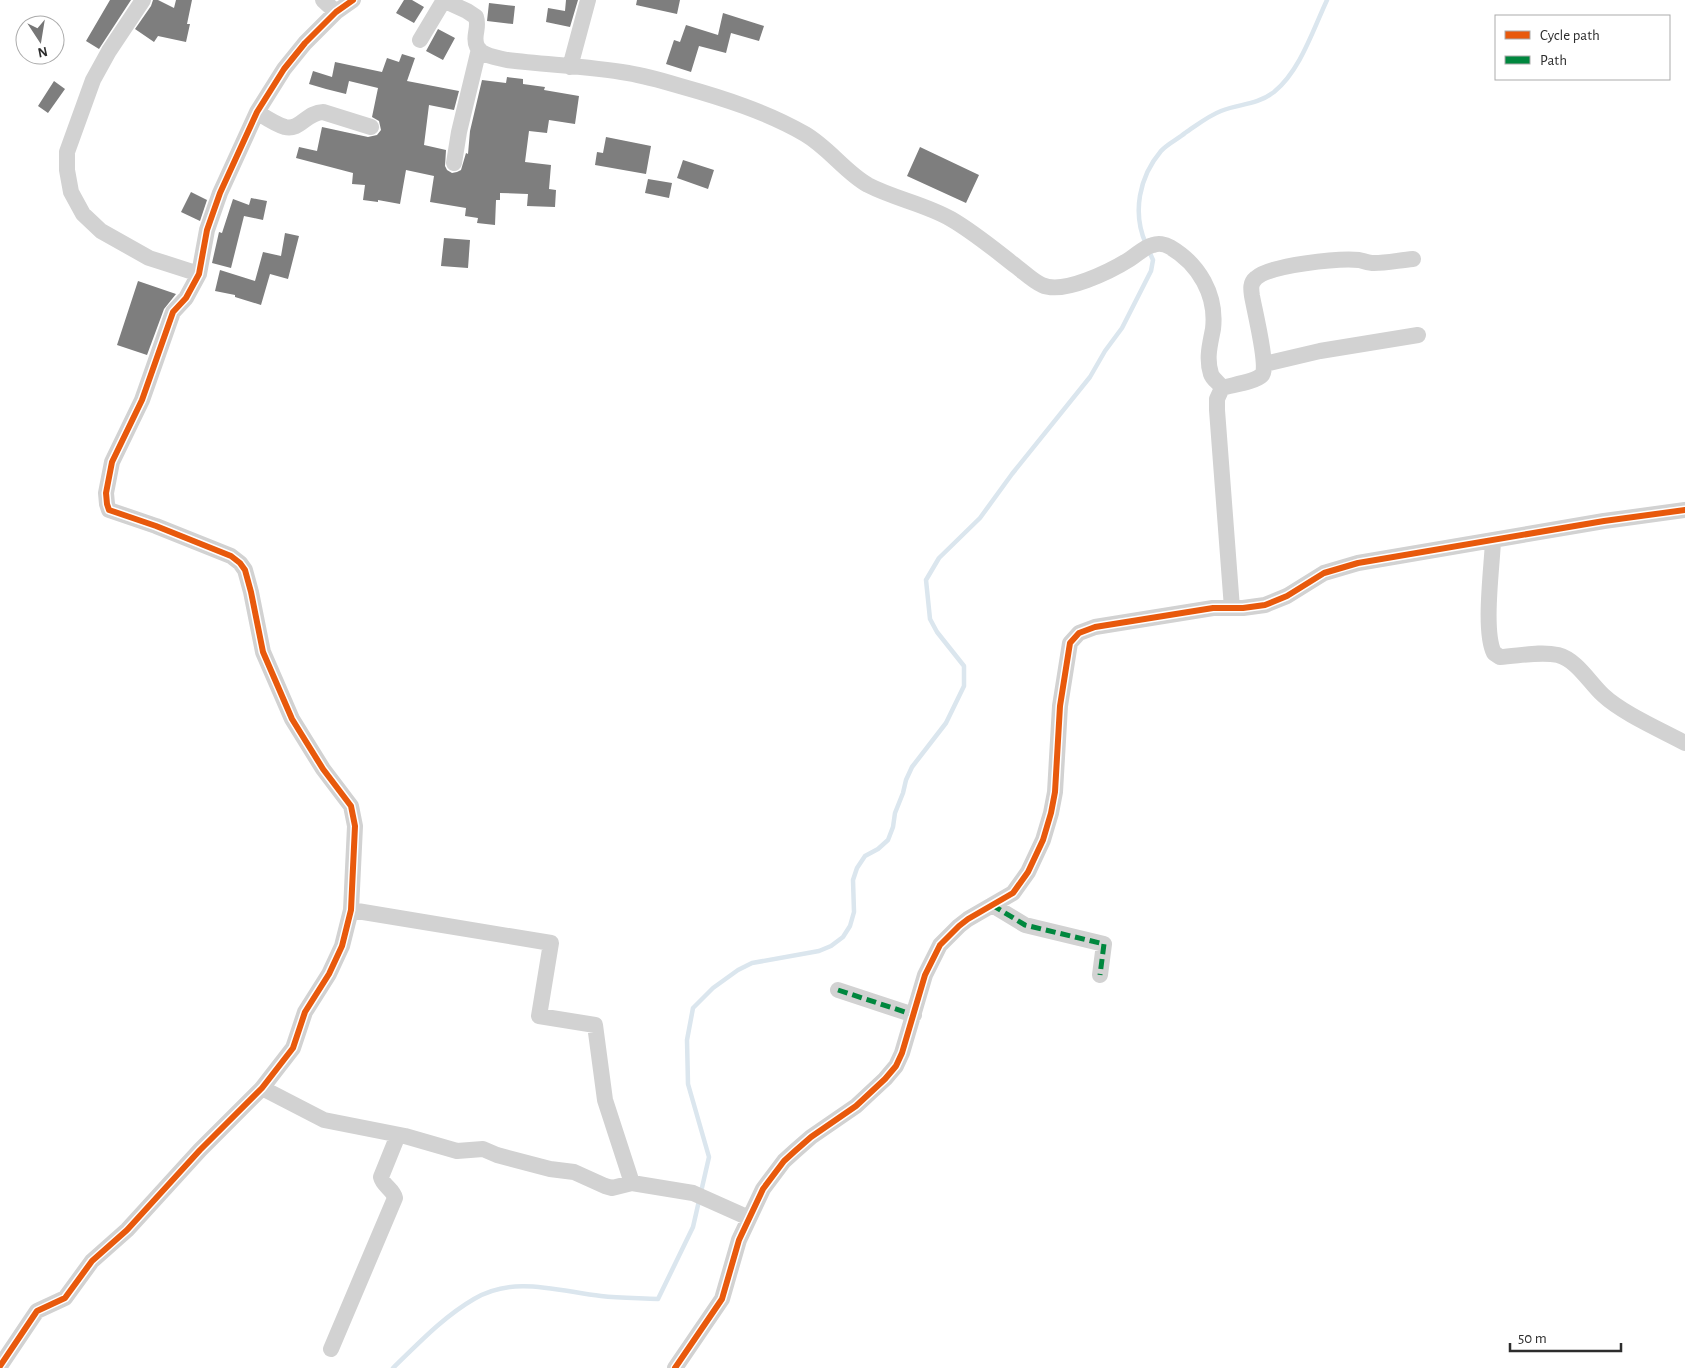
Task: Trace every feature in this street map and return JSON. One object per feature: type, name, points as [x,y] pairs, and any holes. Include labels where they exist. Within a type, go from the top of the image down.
[{"type":"street","points":[[143,0],[109,51],[93,80],[67,152],[67,170],[71,192],[83,214],[102,231],[149,258],[199,274]]},
{"type":"street","points":[[323,0],[336,12]]},
{"type":"street","points":[[0,1366],[37,1311],[65,1298],[92,1261],[127,1230],[200,1150],[262,1088],[293,1048],[305,1012],[329,974],[342,946],[351,910],[355,826],[350,806],[323,769],[292,719],[263,652],[245,570],[231,556],[110,510],[106,494],[112,462],[142,400],[173,312],[186,298],[199,274],[207,230],[220,192],[256,112],[284,69],[306,43],[336,12],[353,0]]},
{"type":"street","points":[[420,40],[444,0],[467,11],[478,19],[475,40],[479,49],[486,54],[507,60],[645,76],[719,96],[768,116],[816,141],[866,184],[887,194],[932,208],[951,219],[982,240],[1036,282],[1048,287],[1070,285],[1097,276],[1123,263],[1150,245],[1163,244],[1168,246],[1195,268],[1207,286],[1212,302],[1214,320],[1208,351],[1209,363],[1213,378],[1222,388]]},
{"type":"street","points":[[570,67],[588,0]]},
{"type":"street","points":[[454,163],[459,132],[479,49]]},
{"type":"street","points":[[256,112],[285,127],[295,127],[316,112],[323,112],[371,127]]},
{"type":"street","points":[[1232,608],[1217,399],[1222,388],[1264,374],[1265,364],[1251,286],[1256,278],[1277,269],[1332,261],[1358,260],[1371,263],[1413,258]]},
{"type":"street","points":[[1265,364],[1368,342],[1380,343],[1418,335]]},
{"type":"street","points":[[675,1368],[722,1299],[739,1240],[763,1189],[784,1161],[812,1137],[867,1097],[896,1066],[908,1040],[925,975],[940,945],[959,926],[1013,893],[1028,872],[1043,840],[1051,813],[1055,792],[1060,706],[1067,657],[1072,639],[1079,633],[1095,627],[1200,610],[1265,605],[1287,596],[1324,574],[1344,566],[1604,521],[1685,510]]},
{"type":"street","points":[[1493,541],[1490,640],[1494,653],[1500,657],[1546,654],[1570,660],[1604,696],[1685,744]]},
{"type":"street","points":[[992,905],[1025,925],[1104,944],[1100,975]]},
{"type":"street","points":[[351,910],[551,943],[539,1016],[595,1026],[605,1100],[632,1184]]},
{"type":"street","points":[[838,990],[914,1015]]},
{"type":"street","points":[[262,1088],[324,1120],[398,1135],[457,1151],[483,1149],[497,1155],[550,1169],[574,1172],[612,1188],[632,1184],[693,1193],[749,1218]]},
{"type":"street","points":[[331,1349],[395,1198],[394,1193],[381,1177],[398,1135]]},
{"type":"building","points":[[110,0],[131,0],[99,49],[86,41]]},
{"type":"building","points":[[153,0],[158,0],[174,8],[176,0],[192,0],[187,24],[190,24],[186,42],[158,36],[154,42],[135,29]]},
{"type":"building","points":[[404,0],[412,0],[424,7],[414,23],[396,13]]},
{"type":"building","points":[[566,0],[578,0],[570,27],[546,22],[548,8],[565,11]]},
{"type":"building","points":[[637,0],[680,0],[677,14],[636,5]]},
{"type":"building","points":[[489,3],[515,6],[513,24],[487,21]]},
{"type":"building","points":[[723,13],[764,26],[759,41],[731,33],[726,53],[699,46],[691,72],[666,64],[674,40],[680,42],[686,25],[718,35]]},
{"type":"building","points":[[438,29],[455,38],[443,60],[426,51]]},
{"type":"building","points":[[402,54],[415,58],[407,81],[459,91],[454,110],[429,105],[424,145],[446,150],[445,166],[452,173],[461,170],[466,153],[468,154],[470,131],[482,80],[506,83],[507,77],[523,79],[523,84],[545,87],[544,90],[579,96],[575,124],[549,120],[547,133],[529,131],[525,162],[551,165],[549,189],[556,190],[555,207],[527,206],[528,194],[500,193],[500,200],[496,200],[495,225],[477,223],[478,218],[465,216],[466,208],[430,202],[434,176],[406,170],[400,204],[378,200],[378,202],[363,200],[365,185],[352,184],[353,173],[296,158],[299,147],[317,151],[322,127],[368,137],[377,135],[381,130],[379,121],[372,117],[378,88],[349,81],[346,94],[326,89],[309,84],[313,71],[332,77],[335,62],[382,72],[387,58],[399,62]]},
{"type":"building","points":[[54,81],[65,89],[48,113],[38,106]]},
{"type":"building","points":[[606,137],[651,146],[646,174],[595,165],[597,152],[603,153]]},
{"type":"building","points":[[920,147],[979,175],[966,203],[907,176]]},
{"type":"building","points":[[683,160],[714,170],[708,189],[677,178]]},
{"type":"building","points":[[648,179],[672,183],[669,198],[645,193]]},
{"type":"building","points":[[191,192],[207,200],[200,221],[181,212]]},
{"type":"building","points":[[251,198],[267,201],[263,220],[244,216],[231,268],[212,263],[219,232],[222,233],[233,199],[249,205]]},
{"type":"building","points":[[285,233],[299,236],[288,279],[270,274],[261,305],[235,297],[235,295],[215,291],[220,270],[255,281],[263,252],[281,256]]},
{"type":"building","points":[[444,238],[470,240],[468,268],[441,266]]},
{"type":"building","points":[[138,281],[176,294],[164,309],[147,355],[117,345]]},
{"type":"waterway","points":[[1146,244],[1139,220],[1140,196],[1147,172],[1153,161],[1169,144],[1212,115],[1228,108],[1261,100],[1274,92],[1299,62],[1327,0]]},
{"type":"waterway","points":[[393,1368],[431,1331],[452,1314],[474,1299],[489,1292],[520,1286],[552,1288],[622,1298],[658,1299],[693,1227],[709,1157],[688,1084],[687,1040],[693,1008],[713,988],[738,970],[752,963],[819,951],[831,946],[843,937],[850,926],[854,912],[853,880],[857,868],[865,856],[878,849],[888,840],[893,827],[895,813],[912,767],[946,723],[964,686],[964,666],[937,632],[930,619],[926,580],[939,558],[980,518],[1012,474],[1090,377],[1105,351],[1122,328],[1151,271],[1153,260],[1149,251]]},
{"type":"marked path","points":[[992,905],[1025,925],[1104,944],[1100,975]]},
{"type":"marked path","points":[[838,990],[914,1015]]},
{"type":"cycle path","points":[[0,1366],[37,1311],[65,1298],[92,1261],[127,1230],[200,1150],[262,1088],[293,1048],[305,1012],[329,974],[342,946],[351,910],[355,826],[351,806],[323,769],[292,719],[263,652],[245,570],[231,556],[156,526],[109,510],[106,493],[112,462],[142,400],[173,312],[186,298],[199,274],[207,230],[220,193],[257,112],[284,69],[305,43],[336,12],[353,0]]},
{"type":"cycle path","points":[[675,1368],[722,1299],[739,1240],[763,1189],[784,1161],[811,1137],[856,1106],[896,1066],[902,1053],[925,975],[940,945],[968,919],[1013,893],[1028,872],[1043,840],[1051,813],[1055,792],[1060,706],[1070,643],[1079,633],[1095,627],[1213,608],[1243,608],[1265,605],[1287,596],[1324,573],[1358,563],[1604,521],[1685,510]]}]
